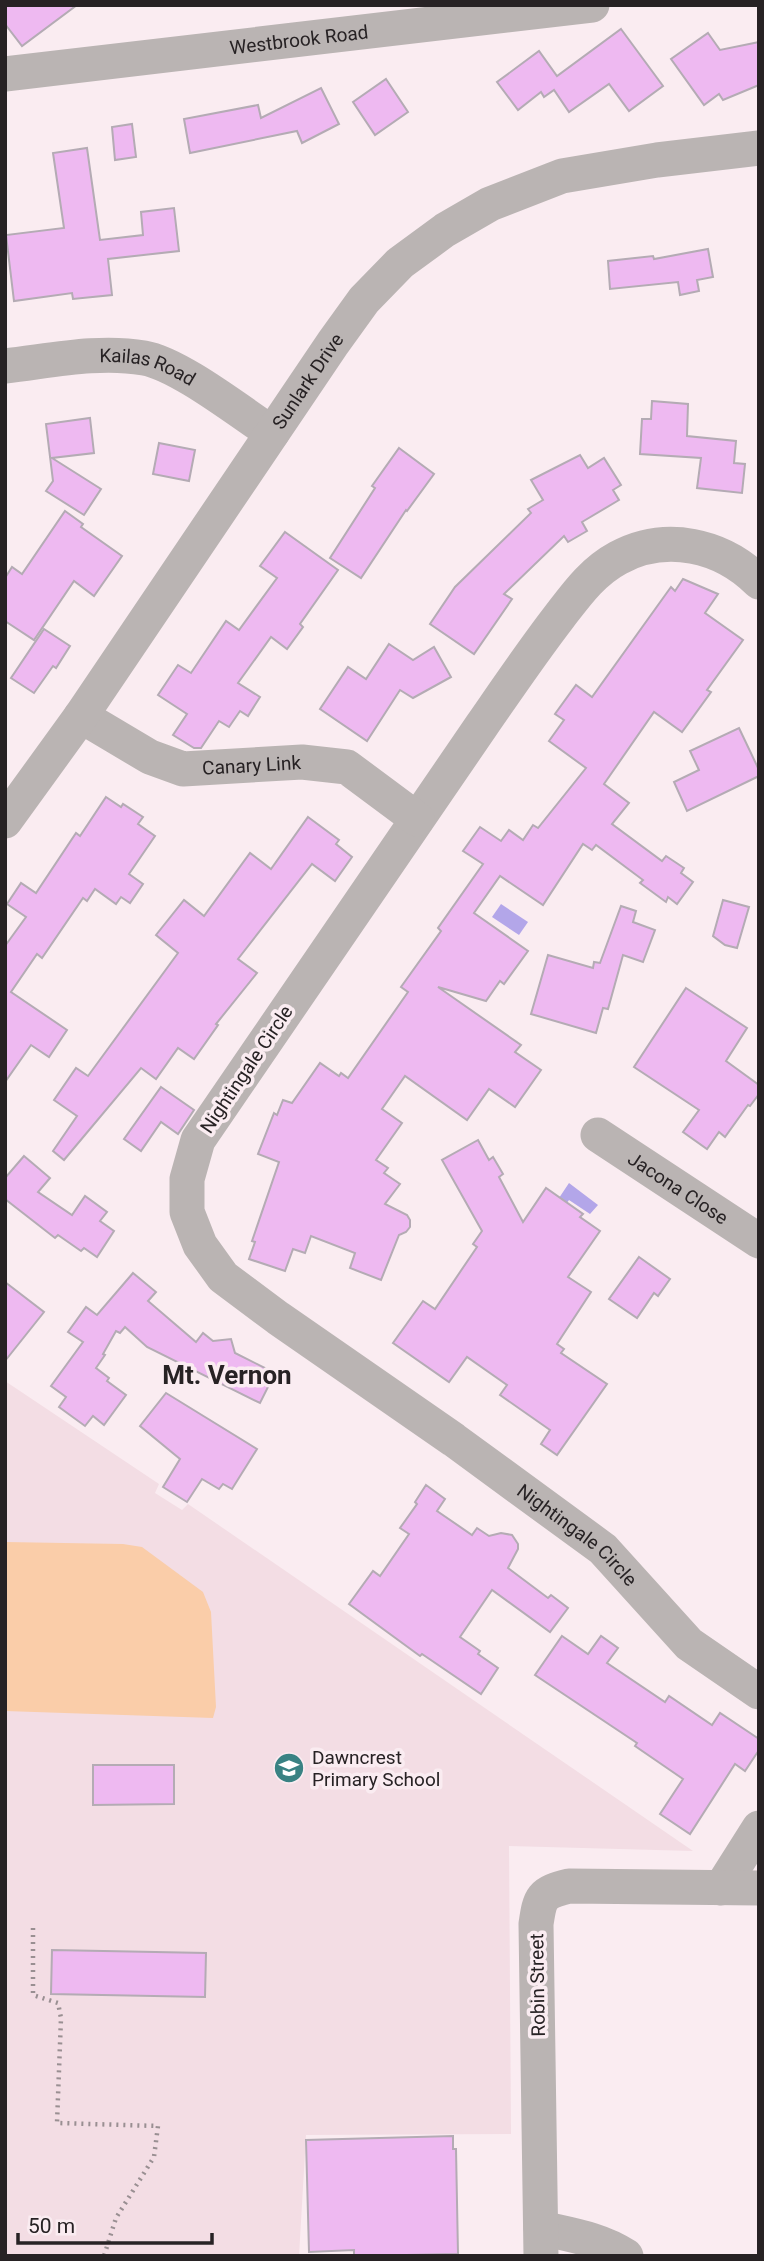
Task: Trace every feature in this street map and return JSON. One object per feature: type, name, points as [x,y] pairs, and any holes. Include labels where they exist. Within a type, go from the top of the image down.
[{"type":"street","name":"Westbrook Road","points":[[5,74],[510,10],[592,5]]},
{"type":"street","name":"Sunlark Drive","points":[[5,821],[81,716],[364,300],[400,263],[456,223],[490,204],[562,176],[657,160],[759,148]]},
{"type":"street","name":"Kailas Road","points":[[5,366],[103,355],[146,358],[180,372],[272,433]]},
{"type":"street","name":"Nightingale Circle","points":[[759,582],[733,561],[715,552],[676,544],[656,545],[618,558],[601,568],[587,582],[540,642],[198,1140],[187,1180],[187,1212],[200,1245],[223,1277],[593,1541],[650,1599],[689,1644],[759,1692]]},
{"type":"street","name":"Canary Link","points":[[81,716],[150,757],[183,769],[302,762],[347,767],[417,819]]},
{"type":"street","name":"Jacona Close","points":[[598,1135],[759,1241]]},
{"type":"street","points":[[721,1888],[759,1828]]},
{"type":"street","name":"Robin Street","points":[[541,2242],[536,1924],[539,1903],[550,1891],[569,1886],[721,1888]]},
{"type":"street","points":[[721,1888],[759,1888]]},
{"type":"street","points":[[541,2242],[591,2239],[626,2256]]},
{"type":"path","points":[[33,1928],[33,1996],[58,2003],[61,2018],[57,2123],[158,2126],[154,2157],[116,2218],[104,2256]]},
{"type":"shaded area","points":[[501,904],[528,922],[519,935],[492,917]]},
{"type":"shaded area","points":[[569,1183],[598,1205],[590,1214],[569,1200],[566,1204],[559,1198]]},
{"type":"shaded area","name":"Dawncrest Primary School","points":[[5,1381],[159,1484],[155,1493],[182,1510],[188,1504],[693,1851],[509,1846],[511,2134],[306,2135],[299,2256],[5,2256]]},
{"type":"shaded area","points":[[5,1542],[123,1544],[142,1547],[203,1592],[211,1612],[216,1707],[213,1718],[5,1711]]},
{"type":"building","points":[[5,5],[77,5],[22,46],[5,24]]},
{"type":"building","points":[[621,29],[663,86],[629,111],[609,84],[569,112],[554,90],[544,97],[541,92],[518,110],[497,82],[539,51],[557,76]]},
{"type":"building","points":[[708,33],[720,50],[759,42],[759,85],[723,100],[719,94],[704,105],[671,59]]},
{"type":"building","points":[[386,79],[408,112],[375,135],[353,102]]},
{"type":"building","points":[[321,88],[339,124],[302,143],[297,131],[190,153],[184,119],[258,105],[261,118]]},
{"type":"building","points":[[132,124],[136,157],[115,160],[112,127]]},
{"type":"building","points":[[87,148],[100,240],[143,235],[141,212],[174,208],[179,251],[108,259],[112,295],[73,299],[72,293],[14,301],[6,235],[64,228],[53,153]]},
{"type":"building","points":[[708,249],[713,277],[697,280],[699,291],[680,295],[678,282],[610,289],[608,261],[653,256],[654,259]]},
{"type":"building","points":[[652,401],[688,404],[687,436],[736,441],[734,463],[745,464],[742,493],[697,488],[701,458],[640,454],[642,419],[651,419]]},
{"type":"building","points":[[90,418],[94,453],[52,458],[101,489],[84,515],[46,491],[53,481],[46,424]]},
{"type":"building","points":[[159,443],[195,450],[189,481],[153,474]]},
{"type":"building","points":[[399,448],[434,474],[406,510],[361,578],[330,558],[375,488],[372,486]]},
{"type":"building","points":[[580,455],[588,468],[604,458],[621,485],[613,490],[619,500],[582,522],[587,531],[568,542],[564,536],[504,594],[512,599],[474,654],[430,624],[455,587],[531,513],[528,509],[543,500],[531,480]]},
{"type":"building","points":[[65,511],[83,524],[81,527],[122,556],[94,596],[74,581],[34,640],[5,621],[5,578],[12,567],[22,574]]},
{"type":"building","points":[[285,532],[338,570],[300,624],[303,627],[287,649],[271,637],[238,683],[260,697],[248,716],[240,711],[229,727],[219,721],[201,748],[194,748],[173,735],[187,714],[158,695],[178,665],[191,673],[226,621],[239,630],[277,578],[260,566]]},
{"type":"building","points":[[683,579],[718,594],[705,613],[743,640],[707,690],[711,692],[682,732],[654,712],[604,784],[629,803],[612,824],[662,861],[666,856],[684,868],[681,873],[693,882],[677,904],[668,897],[666,902],[640,883],[643,880],[596,845],[592,850],[583,844],[543,905],[500,876],[474,913],[528,951],[504,984],[500,981],[486,1001],[438,987],[521,1045],[515,1052],[541,1070],[515,1107],[489,1089],[467,1120],[405,1076],[382,1109],[402,1123],[376,1160],[388,1168],[384,1173],[400,1184],[385,1204],[407,1215],[410,1227],[399,1235],[381,1280],[350,1268],[355,1253],[311,1236],[305,1253],[293,1249],[285,1271],[249,1259],[255,1242],[252,1241],[279,1162],[258,1154],[274,1113],[277,1115],[283,1100],[292,1103],[320,1063],[339,1076],[341,1073],[348,1078],[408,992],[401,987],[441,931],[438,928],[483,864],[463,851],[480,827],[501,841],[509,830],[523,840],[533,825],[538,828],[586,768],[549,741],[564,720],[555,714],[576,685],[592,697],[671,587],[675,591]]},
{"type":"building","points":[[44,629],[70,646],[56,668],[53,666],[34,693],[11,678]]},
{"type":"building","points":[[389,644],[413,660],[434,647],[451,677],[413,698],[400,690],[367,741],[320,709],[348,667],[366,679]]},
{"type":"building","points":[[739,728],[759,770],[759,776],[687,811],[674,782],[699,770],[690,751]]},
{"type":"building","points":[[106,797],[143,817],[138,824],[155,836],[129,874],[143,884],[130,903],[121,897],[116,904],[95,889],[87,901],[83,898],[42,958],[37,954],[11,992],[67,1030],[49,1057],[31,1045],[5,1082],[5,946],[26,917],[7,904],[21,883],[36,893],[76,833],[80,836]]},
{"type":"building","points":[[308,817],[339,840],[336,844],[352,857],[335,881],[312,864],[238,959],[257,973],[216,1024],[218,1025],[194,1059],[178,1048],[156,1079],[141,1068],[64,1160],[53,1151],[77,1116],[54,1100],[76,1068],[88,1076],[178,953],[156,935],[184,900],[204,916],[250,853],[271,869]]},
{"type":"building","points":[[723,900],[749,907],[737,948],[725,945],[713,936]]},
{"type":"building","points":[[621,906],[636,911],[633,922],[655,930],[643,962],[623,955],[608,1009],[603,1008],[596,1033],[531,1014],[548,955],[593,968],[594,962],[600,963]]},
{"type":"building","points":[[686,988],[747,1028],[726,1061],[759,1085],[759,1094],[725,1137],[719,1132],[707,1149],[683,1132],[699,1110],[634,1067]]},
{"type":"building","points":[[161,1087],[194,1110],[178,1134],[161,1122],[141,1151],[124,1139]]},
{"type":"building","points":[[478,1140],[489,1160],[493,1157],[503,1174],[499,1177],[523,1222],[546,1188],[583,1214],[580,1217],[600,1231],[568,1277],[591,1292],[557,1344],[564,1349],[561,1353],[607,1384],[557,1455],[541,1444],[550,1430],[500,1395],[507,1385],[467,1357],[449,1382],[393,1343],[423,1301],[435,1309],[477,1247],[473,1244],[482,1231],[442,1160]]},
{"type":"building","points":[[24,1156],[50,1178],[38,1192],[72,1215],[85,1196],[107,1212],[100,1221],[114,1231],[97,1257],[84,1248],[81,1251],[58,1235],[55,1238],[5,1199],[5,1178]]},
{"type":"building","points":[[639,1257],[670,1279],[658,1296],[654,1293],[637,1318],[609,1299]]},
{"type":"building","points":[[133,1273],[156,1292],[148,1301],[196,1342],[203,1333],[213,1341],[231,1339],[235,1353],[275,1373],[260,1403],[147,1347],[125,1327],[120,1333],[116,1331],[96,1368],[109,1378],[107,1381],[126,1395],[104,1425],[93,1416],[85,1426],[59,1407],[66,1397],[51,1386],[83,1342],[68,1332],[86,1307],[97,1315]]},
{"type":"building","points":[[5,1282],[44,1312],[5,1361]]},
{"type":"building","points":[[166,1393],[257,1449],[232,1489],[223,1484],[219,1489],[202,1479],[187,1502],[163,1487],[180,1459],[140,1426]]},
{"type":"building","points":[[426,1485],[445,1499],[437,1511],[472,1535],[477,1528],[489,1536],[501,1533],[512,1535],[518,1549],[508,1568],[548,1598],[551,1595],[568,1608],[550,1632],[492,1590],[460,1637],[498,1668],[481,1694],[422,1654],[420,1656],[349,1604],[373,1571],[380,1576],[409,1534],[400,1528],[417,1504],[415,1502]]},
{"type":"building","points":[[562,1636],[588,1654],[601,1636],[618,1648],[607,1663],[665,1702],[669,1696],[712,1725],[720,1713],[759,1739],[759,1750],[745,1771],[735,1764],[690,1834],[660,1814],[683,1779],[635,1746],[637,1743],[535,1675]]},
{"type":"building","points":[[93,1765],[174,1765],[174,1804],[93,1805]]},
{"type":"building","points":[[52,1950],[206,1953],[205,1997],[51,1994]]},
{"type":"building","points":[[453,2136],[453,2149],[456,2149],[458,2254],[354,2256],[354,2250],[309,2252],[306,2140]]},
{"type":"place","name":"Dawncrest Primary School","points":[[289,1768]]},
{"type":"district","name":"Mt. Vernon","points":[[227,1375]]}]
